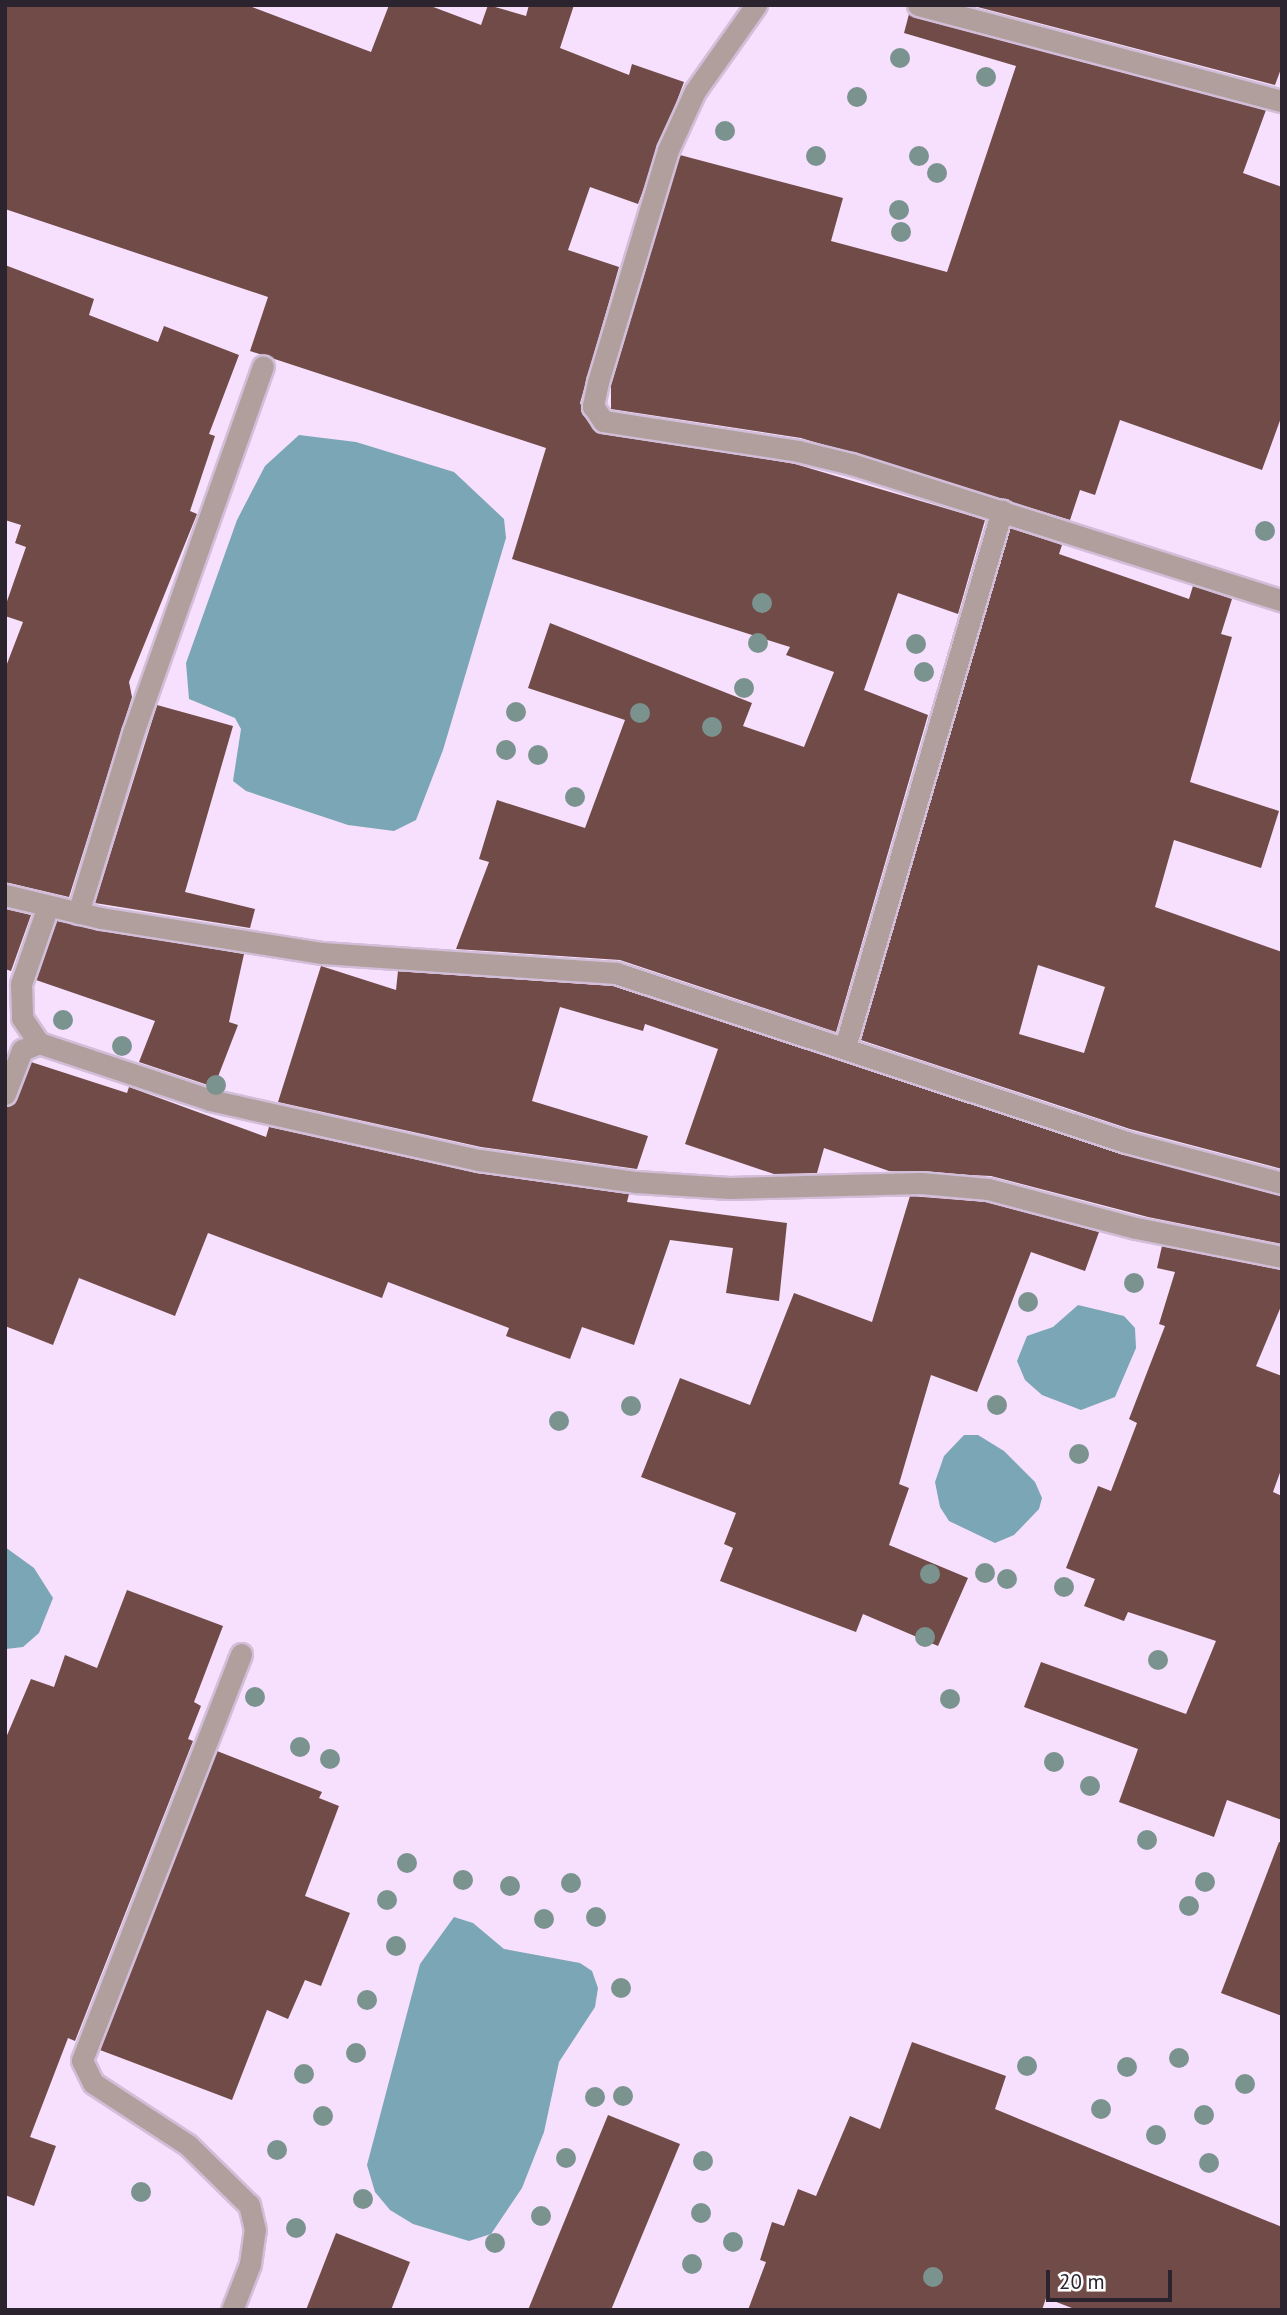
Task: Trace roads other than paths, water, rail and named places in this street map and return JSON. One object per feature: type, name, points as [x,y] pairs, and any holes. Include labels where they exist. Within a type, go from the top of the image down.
[{"type":"street","points":[[756,5],[695,91],[668,150],[593,406],[603,421],[798,451],[1002,510],[1282,601]]},
{"type":"street","points":[[918,5],[1282,101]]},
{"type":"street","points":[[78,913],[133,733],[263,366]]},
{"type":"street","points":[[845,1047],[1002,510]]},
{"type":"street","points":[[5,895],[78,913],[322,953],[616,973],[1126,1142],[1282,1183]]},
{"type":"street","points":[[39,1044],[22,1018],[22,985],[48,906]]},
{"type":"street","points":[[5,1094],[22,1050],[39,1044],[292,1123],[480,1160],[636,1182],[729,1188],[921,1183],[988,1189],[1136,1228],[1282,1257]]},
{"type":"street","points":[[232,2310],[250,2264],[255,2230],[248,2205],[188,2145],[93,2083],[82,2060],[241,1654]]},
{"type":"water","points":[[299,435],[356,442],[454,472],[504,519],[506,538],[443,750],[416,820],[394,831],[348,825],[246,791],[233,781],[241,729],[235,718],[189,699],[186,663],[237,520],[265,466]]},
{"type":"water","points":[[1078,1305],[1124,1316],[1135,1328],[1136,1348],[1115,1397],[1081,1410],[1042,1395],[1025,1380],[1017,1361],[1027,1336],[1053,1327]]},
{"type":"water","points":[[964,1435],[978,1435],[1004,1451],[1035,1482],[1042,1498],[1039,1509],[1014,1535],[995,1543],[949,1521],[940,1507],[935,1482],[944,1456]]},
{"type":"water","points":[[5,1547],[34,1568],[53,1598],[39,1633],[23,1647],[6,1649]]},
{"type":"water","points":[[454,1917],[473,1923],[504,1949],[580,1963],[592,1971],[598,1988],[595,2007],[559,2062],[544,2132],[522,2188],[491,2234],[469,2241],[413,2224],[390,2210],[375,2192],[367,2165],[420,1964]]}]
